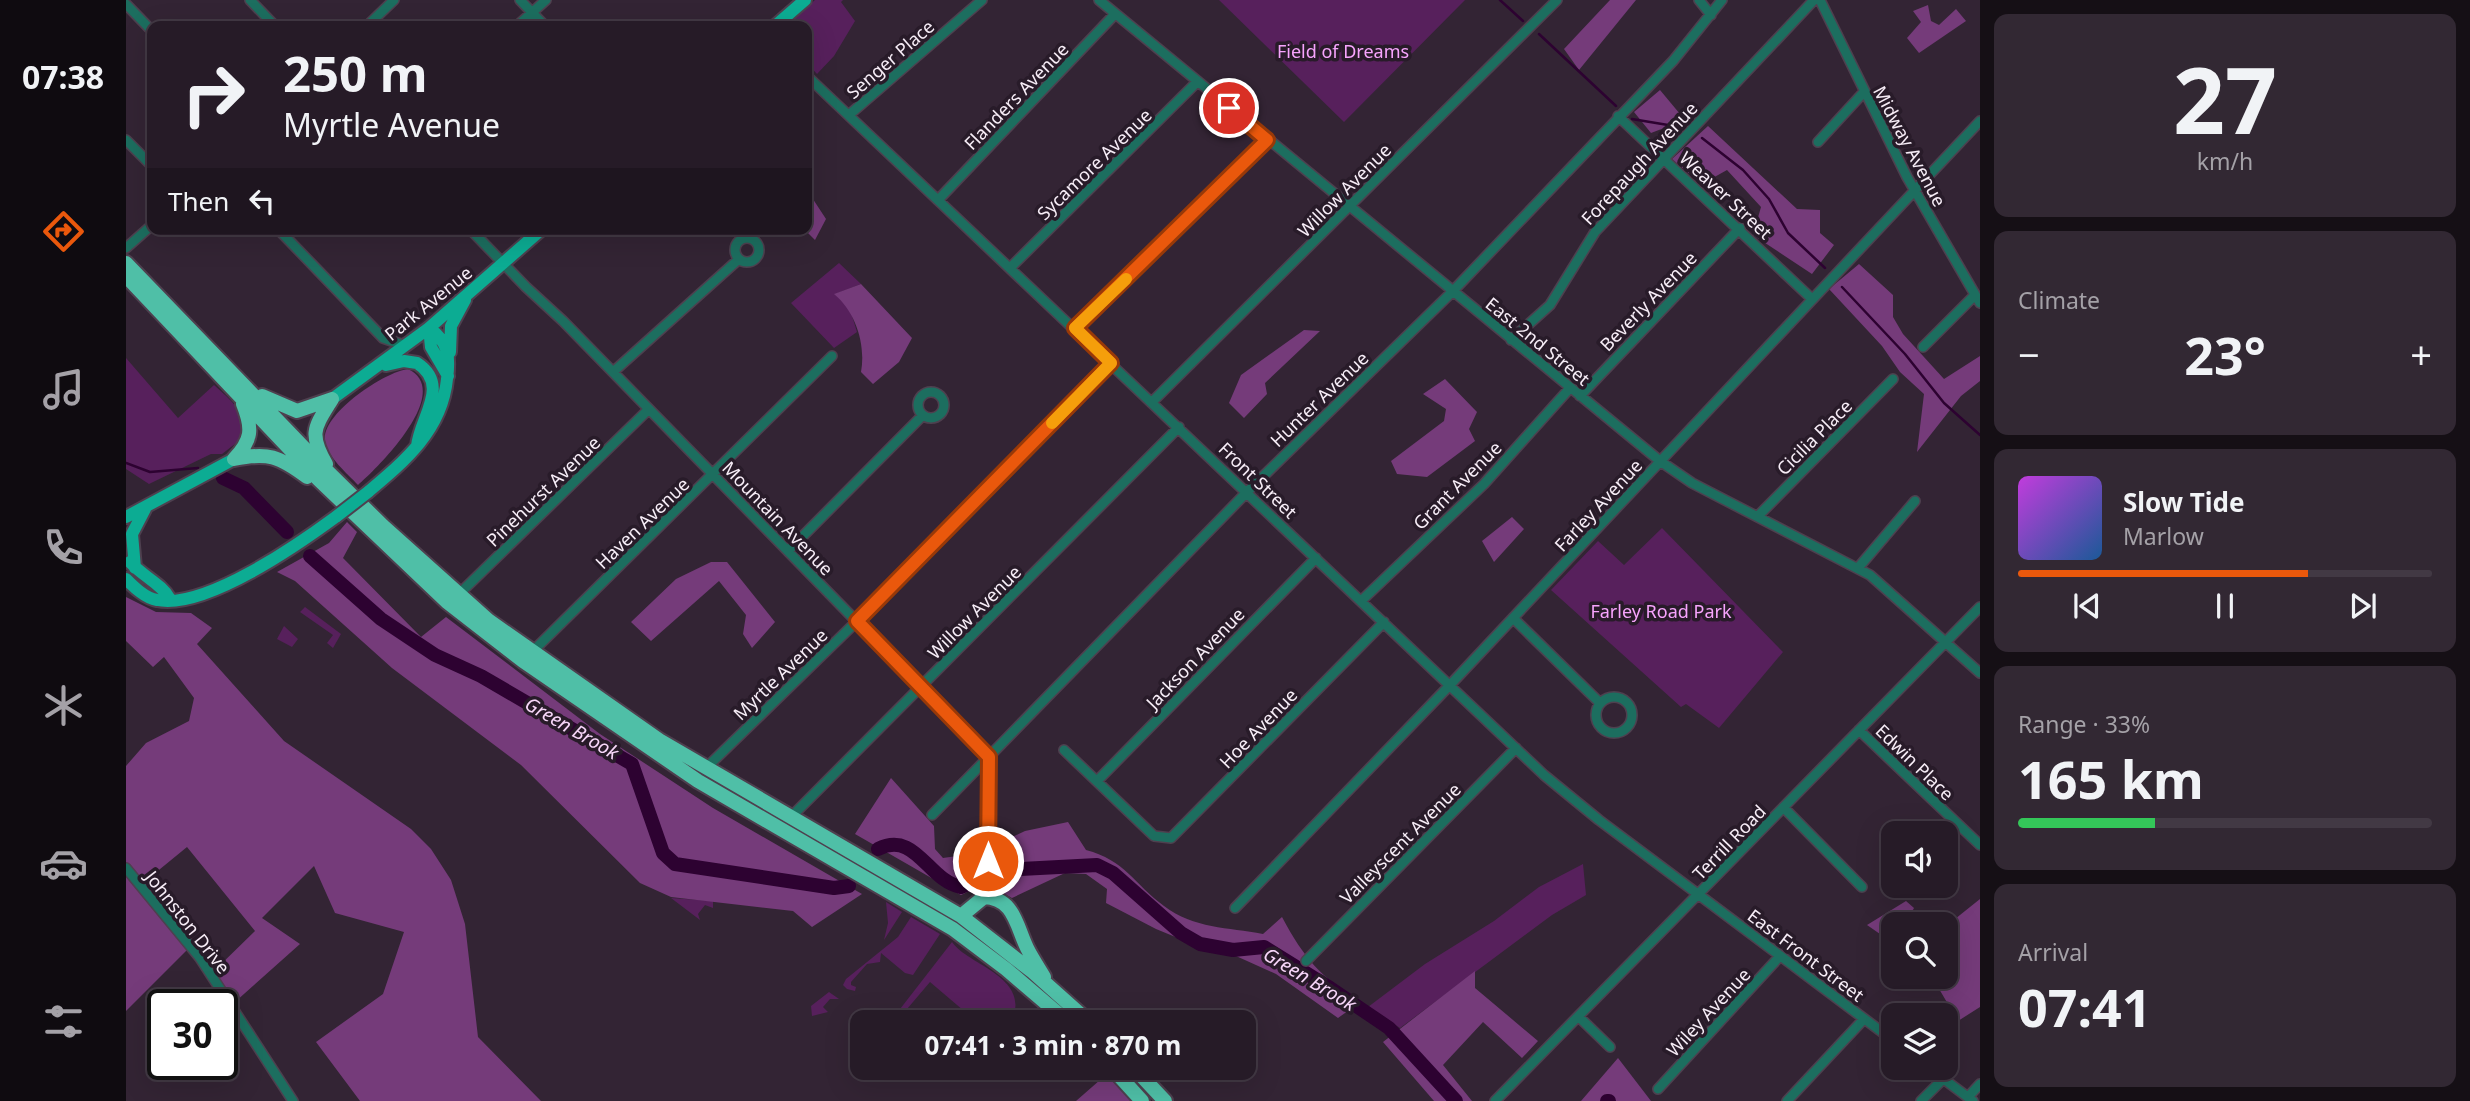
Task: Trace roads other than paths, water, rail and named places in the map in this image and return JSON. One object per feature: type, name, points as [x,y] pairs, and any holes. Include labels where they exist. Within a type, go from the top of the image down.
[{"type":"highway","points":[[126,262],[245,393],[447,602],[523,661],[698,781],[962,936],[1053,1010]]},
{"type":"highway","points":[[126,276],[245,393],[297,411],[332,399]]},
{"type":"highway","points":[[234,459],[245,447],[251,434],[245,393]]},
{"type":"highway","points":[[326,478],[314,438],[319,420],[332,399]]},
{"type":"highway","points":[[234,459],[264,454],[326,478],[458,595],[532,652],[659,740],[961,916],[1075,1010]]},
{"type":"highway","points":[[961,916],[984,897],[993,897],[1008,906],[1050,987]]},
{"type":"highway","points":[[1123,1080],[1142,1101]]},
{"type":"highway","points":[[1145,1080],[1165,1101]]},
{"type":"main road","points":[[780,21],[801,1]]},
{"type":"main road","name":"Park Avenue","points":[[332,399],[429,328],[536,235]]},
{"type":"main road","points":[[126,579],[152,598],[183,599],[208,591],[278,556],[368,492],[417,448],[442,408],[453,322],[471,291]]},
{"type":"main road","points":[[429,328],[440,338],[450,354]]},
{"type":"main road","points":[[429,328],[431,346],[448,376]]},
{"type":"main road","points":[[376,368],[411,361],[425,368],[431,376],[433,397],[419,427],[417,448]]},
{"type":"main road","points":[[128,515],[199,481],[234,459]]},
{"type":"main road","points":[[146,508],[132,534],[130,563],[150,581],[165,588],[170,599]]},
{"type":"street","points":[[250,0],[270,21]]},
{"type":"street","points":[[372,21],[394,0]]},
{"type":"street","points":[[520,0],[540,21]]},
{"type":"street","points":[[523,21],[546,0]]},
{"type":"street","name":"Senger Place","points":[[850,114],[982,0]]},
{"type":"street","name":"East 2nd Street","points":[[1099,0],[1660,461],[1692,483],[1858,568],[1885,587],[1980,673]]},
{"type":"street","name":"Willow Avenue","points":[[1152,402],[1557,0]]},
{"type":"street","points":[[1699,0],[1711,15]]},
{"type":"street","name":"Hunter Avenue","points":[[932,815],[1247,492],[1452,292],[1673,61],[1722,0]]},
{"type":"street","name":"Forepaugh Avenue","points":[[1511,340],[1549,305],[1594,232],[1814,0]]},
{"type":"street","name":"Midway Avenue","points":[[1819,0],[1863,93],[1914,190],[1977,299]]},
{"type":"street","points":[[126,4],[147,26]]},
{"type":"street","name":"Flanders Avenue","points":[[939,199],[1115,14]]},
{"type":"street","name":"Front Street","points":[[812,80],[1516,748],[1577,803],[1699,895]]},
{"type":"street","name":"Sycamore Avenue","points":[[1011,267],[1197,82]]},
{"type":"street","points":[[1818,142],[1863,93]]},
{"type":"street","name":"Weaver Street","points":[[1618,116],[1740,228],[1812,299]]},
{"type":"street","name":"Farley Avenue","points":[[1235,908],[1450,685],[1980,121]]},
{"type":"street","points":[[126,139],[147,161]]},
{"type":"street","points":[[1075,328],[1267,140]]},
{"type":"street","name":"Beverly Avenue","points":[[1580,396],[1740,228]]},
{"type":"street","points":[[126,248],[147,229]]},
{"type":"street","points":[[284,235],[383,338],[405,346]]},
{"type":"street","name":"Mountain Avenue","points":[[476,235],[989,757]]},
{"type":"street","points":[[613,372],[739,259]]},
{"type":"street","points":[[1923,347],[1977,299]]},
{"type":"street","points":[[376,368],[384,353],[383,338]]},
{"type":"street","name":"Haven Avenue","points":[[532,652],[832,356]]},
{"type":"street","name":"Myrtle Avenue","points":[[706,768],[857,621],[1111,363]]},
{"type":"street","name":"Cicilia Place","points":[[1758,516],[1893,379]]},
{"type":"street","name":"Grant Avenue","points":[[1362,601],[1484,484],[1570,388]]},
{"type":"street","name":"Pinehurst Avenue","points":[[458,595],[649,409]]},
{"type":"street","points":[[789,551],[923,415]]},
{"type":"street","name":"Willow Avenue","points":[[790,817],[922,688],[1178,427]]},
{"type":"street","points":[[1858,568],[1914,501]]},
{"type":"street","name":"Jackson Avenue","points":[[1097,782],[1316,558]]},
{"type":"street","name":"Terrill Road","points":[[1498,1100],[1980,607]]},
{"type":"street","points":[[1513,618],[1600,703]]},
{"type":"street","name":"Hoe Avenue","points":[[1097,782],[1159,838],[1176,835],[1384,622]]},
{"type":"street","points":[[1610,696],[1624,699],[1633,713],[1630,724],[1616,733],[1604,730],[1596,718],[1600,703],[1610,696]]},
{"type":"street","name":"Edwin Place","points":[[1859,730],[1980,845]]},
{"type":"street","name":"Valleyscent Avenue","points":[[1306,961],[1516,748]]},
{"type":"street","points":[[1064,750],[1097,782]]},
{"type":"street","points":[[988,861],[989,757]]},
{"type":"street","points":[[1784,808],[1862,887]]},
{"type":"street","name":"Johnston Drive","points":[[126,869],[200,958],[293,1101]]},
{"type":"street","name":"East Front Street","points":[[1699,895],[1881,1031]]},
{"type":"street","name":"Wiley Avenue","points":[[1658,1089],[1780,956]]},
{"type":"street","points":[[1579,1017],[1611,1047]]},
{"type":"street","points":[[1787,1101],[1864,1019]]},
{"type":"street","points":[[1921,1101],[1942,1080]]},
{"type":"street","points":[[1944,1080],[1970,1099],[1980,1084]]},
{"type":"waterway","points":[[1500,0],[1523,21]]},
{"type":"waterway","points":[[1539,34],[1616,106]]},
{"type":"waterway","points":[[1632,119],[1674,126],[1679,122]]},
{"type":"waterway","points":[[1702,138],[1743,170],[1769,199],[1788,233],[1825,268]]},
{"type":"waterway","points":[[1842,287],[1905,354],[1944,403],[1980,435]]},
{"type":"waterway","name":"Green Brook","points":[[126,463],[150,472],[198,468]]},
{"type":"waterway","name":"Green Brook","points":[[223,478],[244,488],[287,532]]},
{"type":"waterway","name":"Green Brook","points":[[310,556],[381,619],[435,655],[481,676],[632,764],[663,853],[675,864],[834,888],[849,886]]},
{"type":"waterway","name":"Green Brook","points":[[878,849],[891,845],[902,846],[912,851],[939,876],[961,887],[1003,870],[1097,865],[1113,873],[1181,933],[1200,944],[1233,950],[1264,947],[1330,988],[1389,1028],[1456,1101]]},
{"type":"park label","name":"Field of Dreams","points":[[1343,51]]},
{"type":"park label","name":"Farley Road Park","points":[[1661,611]]}]
